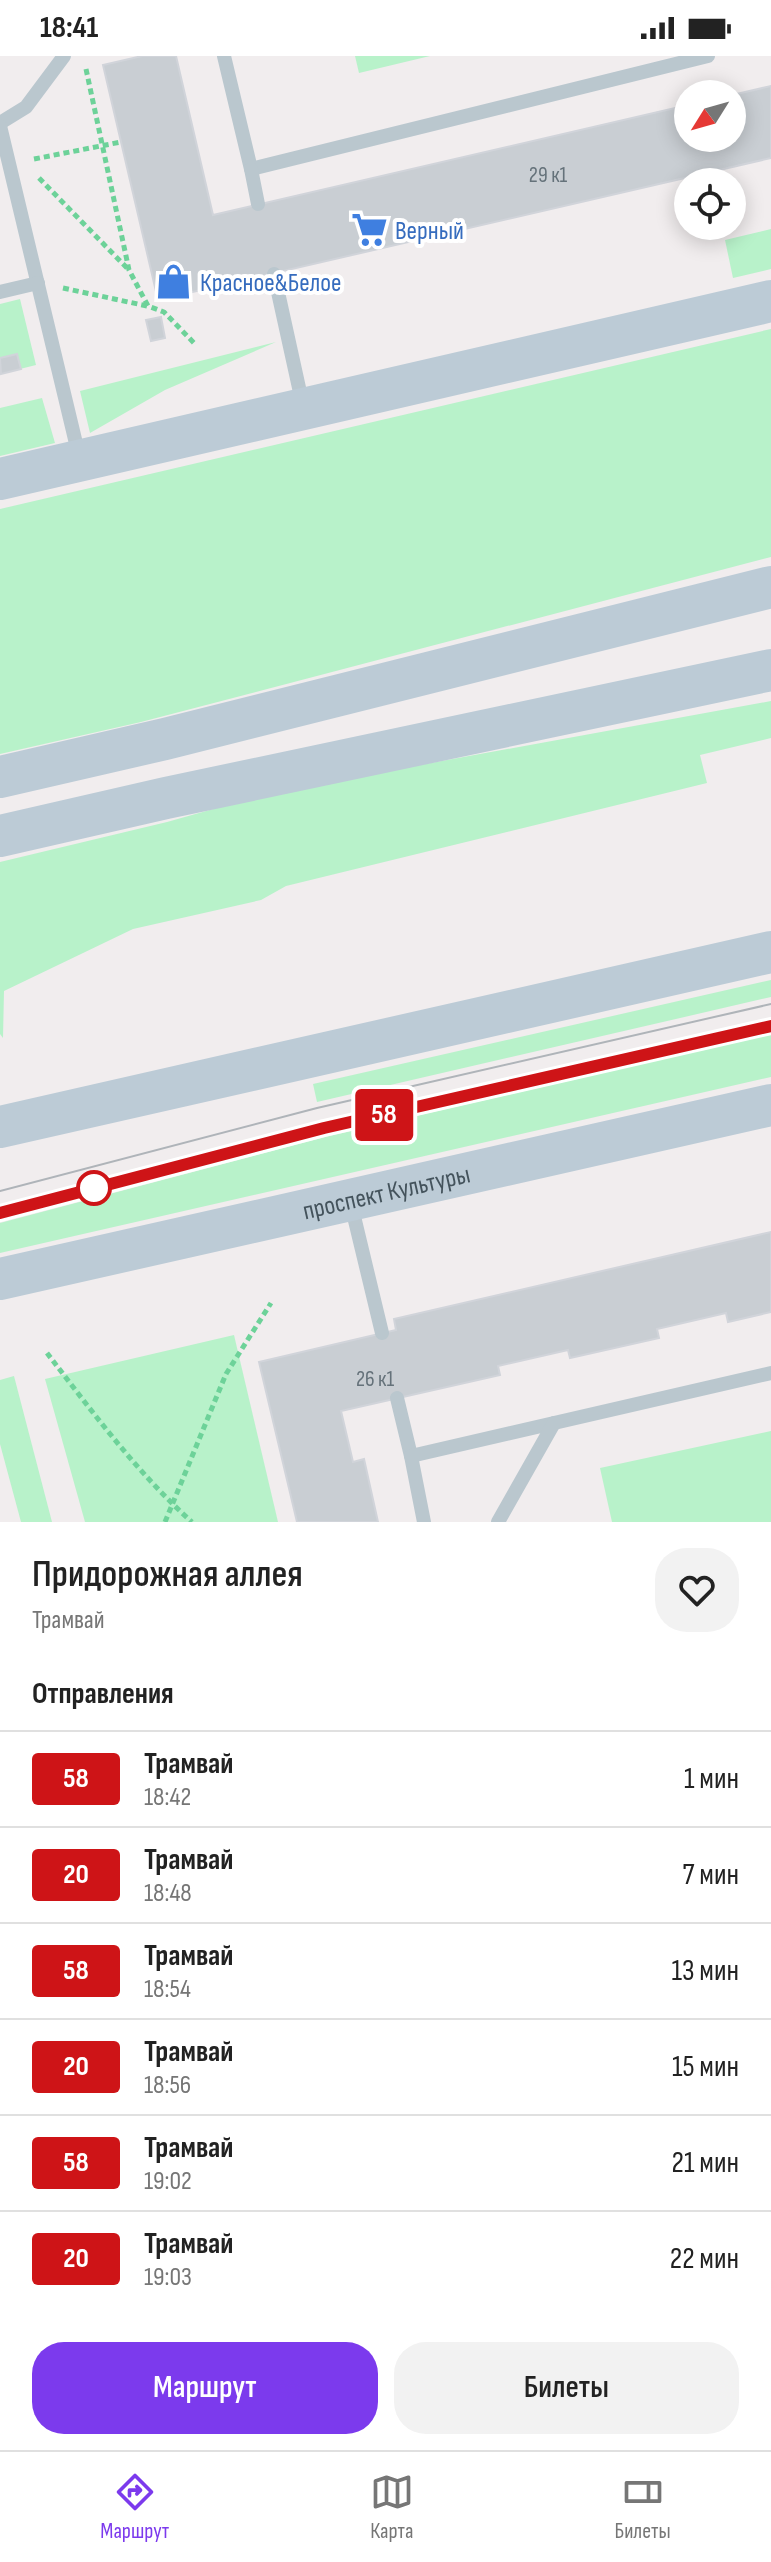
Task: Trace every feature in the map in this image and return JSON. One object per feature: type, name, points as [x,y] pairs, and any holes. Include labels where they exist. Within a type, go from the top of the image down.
[{"type":"main road","points":[[0,479],[771,301]]},
{"type":"main road","points":[[0,777],[165,739],[771,587]]},
{"type":"main road","points":[[0,836],[771,670]]},
{"type":"main road","points":[[0,1127],[771,952]]},
{"type":"main road","name":"проспект Культуры","points":[[0,1279],[771,1105]]},
{"type":"lane","points":[[64,56],[26,107],[0,125],[80,460]]},
{"type":"lane","points":[[224,56],[258,204]]},
{"type":"lane","points":[[251,169],[708,56]]},
{"type":"lane","points":[[274,274],[303,409]]},
{"type":"lane","points":[[0,292],[38,283]]},
{"type":"lane","points":[[351,1200],[382,1333]]},
{"type":"lane","points":[[411,1456],[771,1373]]},
{"type":"lane","points":[[397,1398],[424,1522]]},
{"type":"lane","points":[[498,1522],[554,1423]]},
{"type":"path","points":[[83,56],[129,270],[148,306]]},
{"type":"path","points":[[9,164],[121,142]]},
{"type":"path","points":[[9,164],[36,175],[129,270]]},
{"type":"path","points":[[38,283],[164,312],[195,344]]},
{"type":"path","points":[[165,1522],[226,1374],[271,1303]]},
{"type":"path","points":[[47,1353],[81,1399],[173,1505],[192,1522]]},
{"type":"green space","points":[[355,56],[430,56],[359,73]]},
{"type":"green space","points":[[771,229],[771,269],[733,278],[725,240],[746,240],[746,235]]},
{"type":"green space","points":[[20,299],[36,365],[0,374],[0,304]]},
{"type":"green space","points":[[771,329],[771,557],[141,722],[0,754],[0,509]]},
{"type":"green space","points":[[276,342],[165,390],[90,433],[80,391]]},
{"type":"green space","points":[[42,398],[55,443],[0,456],[0,408]]},
{"type":"green space","points":[[771,701],[771,738],[700,755],[707,783],[286,886],[261,900],[133,929],[4,991],[3,1038],[0,1034],[0,862],[167,822],[277,791]]},
{"type":"green space","points":[[771,980],[771,997],[317,1102],[313,1084]]},
{"type":"green space","points":[[771,1034],[771,1077],[0,1253],[0,1223],[325,1137]]},
{"type":"green space","points":[[234,1335],[278,1522],[85,1522],[45,1379]]},
{"type":"green space","points":[[14,1376],[52,1522],[21,1522],[0,1444],[0,1380]]},
{"type":"green space","points":[[771,1431],[771,1522],[612,1522],[600,1468]]},
{"type":"building","points":[[142,56],[176,56],[213,215],[674,108],[674,152],[746,152],[746,92],[771,86],[771,158],[728,168],[674,168],[674,180],[158,300],[103,65]]},
{"type":"building","points":[[161,317],[165,338],[151,341],[146,320]]},
{"type":"building","points":[[17,354],[21,369],[1,374],[0,358]]},
{"type":"building","points":[[771,1232],[771,1312],[728,1322],[726,1313],[657,1329],[659,1338],[570,1358],[568,1350],[498,1366],[500,1375],[341,1411],[353,1462],[364,1459],[378,1522],[297,1522],[259,1362],[396,1330],[394,1319]]},
{"type":"tram line","points":[[0,1191],[317,1108],[771,1004]]},
{"type":"tram line","points":[[0,1213],[324,1128],[771,1026]]},
{"type":"tram line","name":"58","points":[[0,1213],[324,1128],[771,1026]]},
{"type":"place","name":"Верный","points":[[369,230]]},
{"type":"place","name":"Красное&Белое","points":[[174,282]]}]
